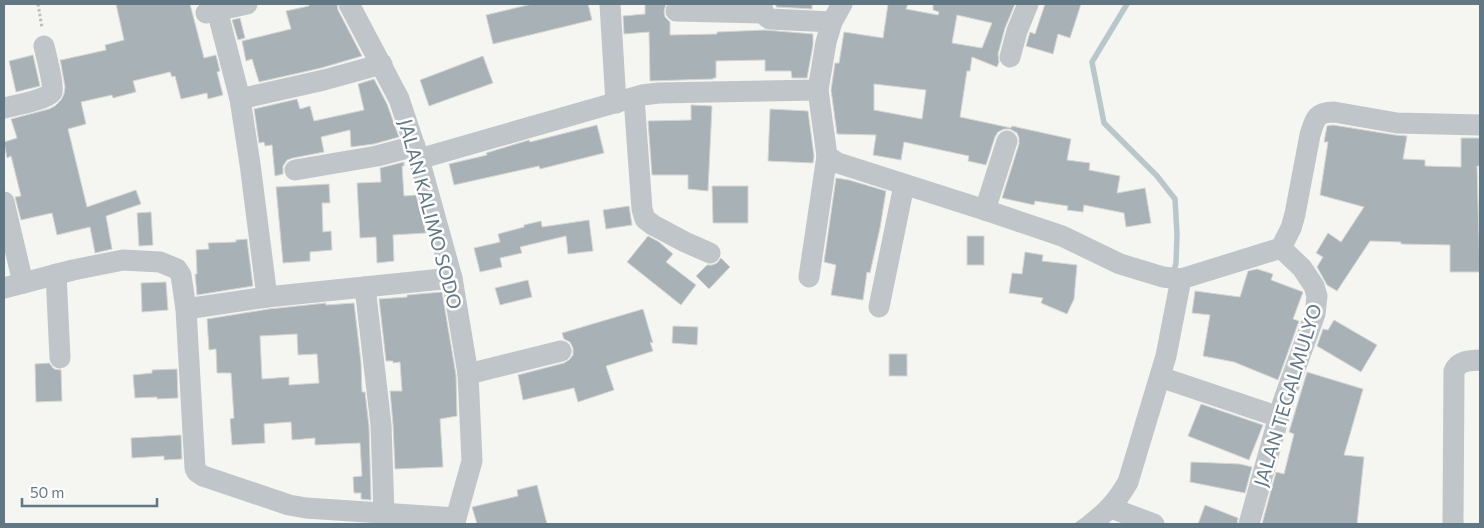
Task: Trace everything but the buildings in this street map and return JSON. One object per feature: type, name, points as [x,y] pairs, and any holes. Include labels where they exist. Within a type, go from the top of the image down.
[{"type":"street","points":[[247,4],[212,11],[240,99],[267,297]]},
{"type":"street","name":"JALAN KALIMO SODO","points":[[349,4],[399,99],[417,153],[452,278],[468,374],[472,461],[455,521]]},
{"type":"street","points":[[610,4],[638,97],[642,209],[645,219],[653,225],[710,253]]},
{"type":"street","points":[[1010,57],[1017,31],[1028,4]]},
{"type":"street","points":[[676,11],[763,8],[766,17],[770,19],[837,13],[826,42],[818,90],[828,156],[809,277]]},
{"type":"street","points":[[4,108],[42,98],[50,95],[52,92],[44,46]]},
{"type":"street","points":[[240,99],[324,80],[382,64]]},
{"type":"street","points":[[294,170],[378,156],[417,153],[638,97],[818,90]]},
{"type":"street","points":[[828,156],[838,163],[1062,236],[1120,264],[1173,278],[1281,248],[1291,228],[1310,135],[1313,124],[1319,114],[1334,112],[1397,123],[1480,125]]},
{"type":"street","points":[[985,210],[1006,141]]},
{"type":"street","points":[[879,307],[904,185]]},
{"type":"street","points":[[4,202],[13,285],[123,260],[160,262],[177,269],[181,275],[186,309],[194,468],[197,472],[203,476],[289,505],[455,521]]},
{"type":"street","name":"JALAN TEGALMULYO","points":[[1249,524],[1279,417],[1315,314],[1317,296],[1314,286],[1302,268],[1281,248]]},
{"type":"street","points":[[56,274],[60,358]]},
{"type":"street","points":[[186,309],[267,297],[452,278]]},
{"type":"street","points":[[1090,524],[1111,508],[1128,482],[1166,356],[1173,278]]},
{"type":"street","points":[[365,287],[381,426],[384,513]]},
{"type":"street","points":[[468,374],[561,351]]},
{"type":"street","points":[[1453,524],[1454,371],[1463,362],[1480,360]]},
{"type":"street","points":[[1160,377],[1279,417]]},
{"type":"street","points":[[1111,508],[1154,524]]},
{"type":"path","points":[[38,4],[44,46]]},
{"type":"waterway","points":[[1127,4],[1092,62],[1104,123],[1157,176],[1175,199],[1177,234],[1176,263],[1173,274]]},
{"type":"waterway","points":[[1078,524],[1087,518]]}]
